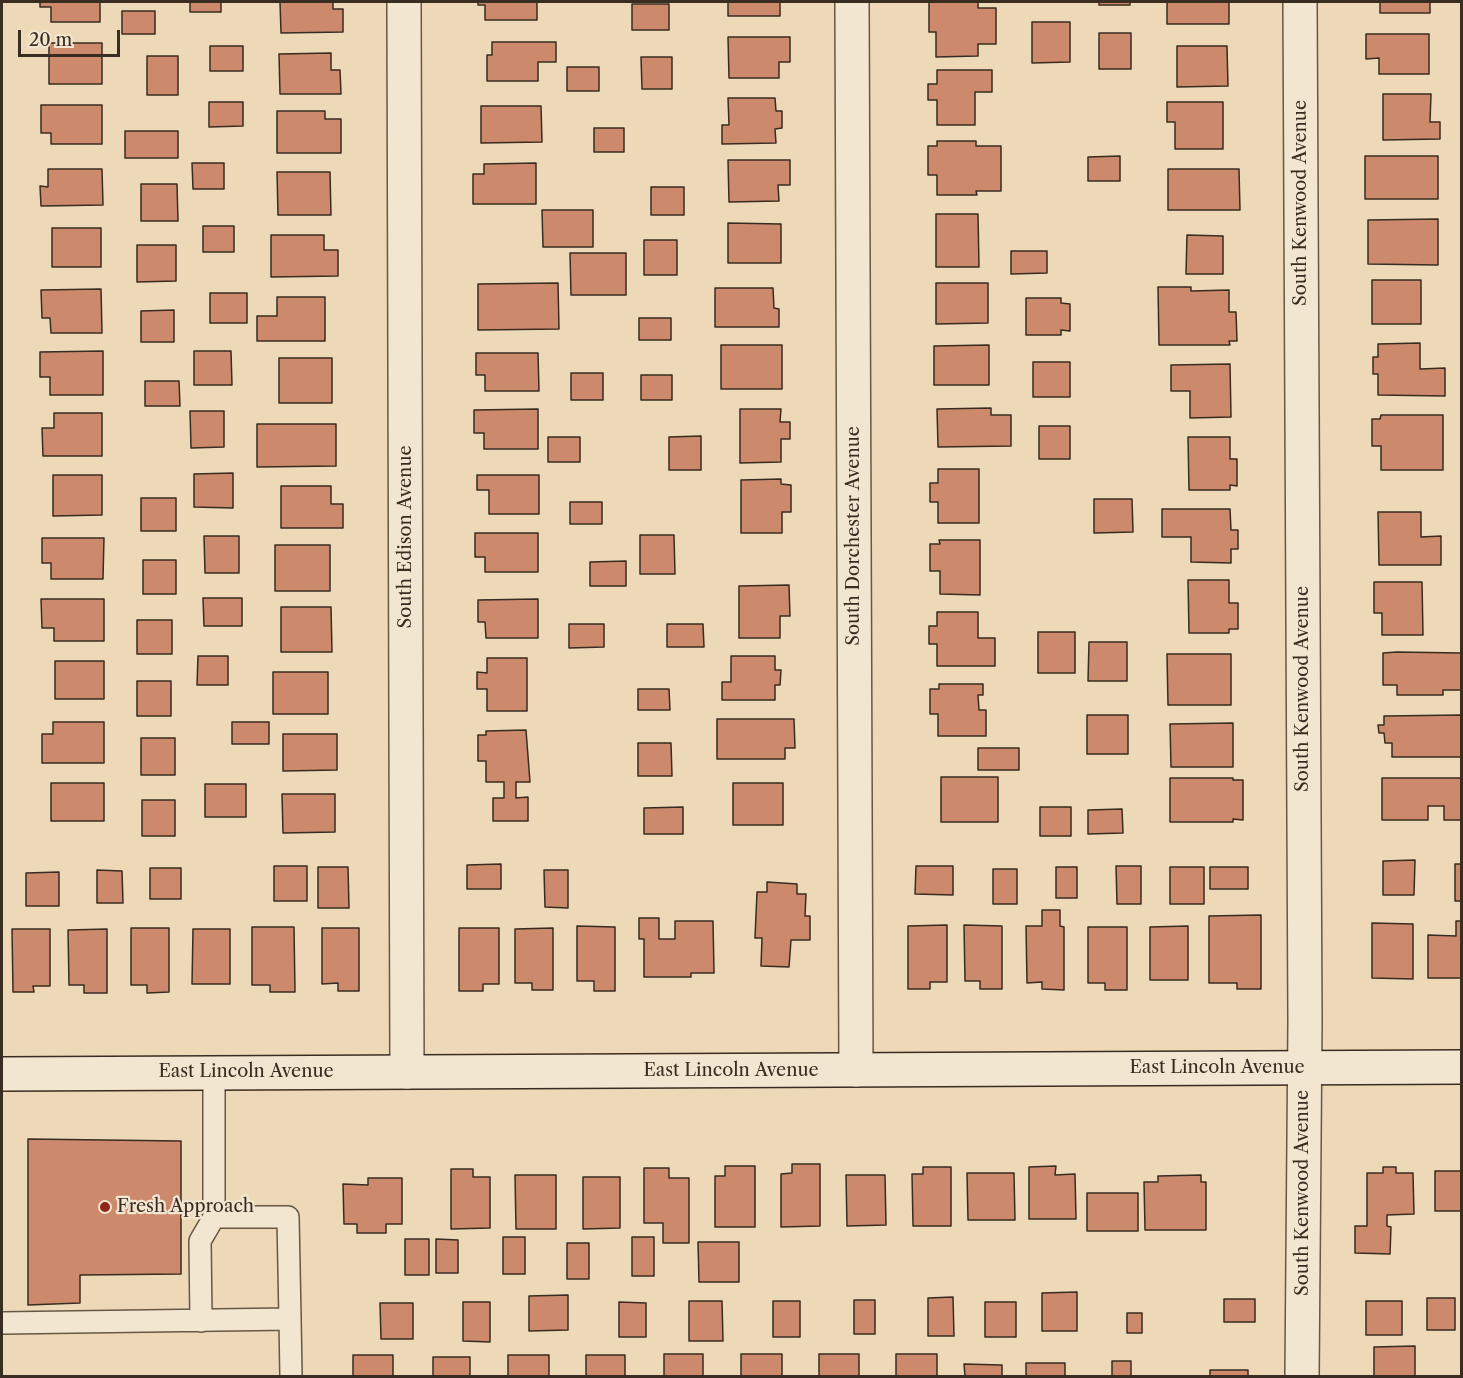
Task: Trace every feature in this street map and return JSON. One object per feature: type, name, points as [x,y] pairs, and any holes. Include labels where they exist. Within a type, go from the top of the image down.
[{"type":"street","name":"South Edison Avenue","points":[[404,2],[407,1072]]},
{"type":"street","name":"South Dorchester Avenue","points":[[852,2],[856,1070]]},
{"type":"street","name":"South Kenwood Avenue","points":[[1300,2],[1304,1067],[1302,1377]]},
{"type":"street","name":"East Lincoln Avenue","points":[[2,1074],[1461,1066]]},
{"type":"lane","points":[[201,1321],[201,1241],[214,1217],[214,1073]]},
{"type":"lane","points":[[214,1217],[288,1217],[291,1377]]},
{"type":"lane","points":[[2,1323],[290,1319]]},
{"type":"building","points":[[40,2],[100,2],[100,22],[51,22],[51,7],[40,7]]},
{"type":"building","points":[[190,2],[221,2],[221,12],[190,12]]},
{"type":"building","points":[[280,2],[333,2],[333,9],[343,9],[343,32],[281,33]]},
{"type":"building","points":[[478,2],[537,2],[537,20],[485,20],[485,5],[478,5]]},
{"type":"building","points":[[728,2],[780,2],[780,16],[728,16]]},
{"type":"building","points":[[929,2],[978,2],[978,8],[996,8],[996,44],[978,44],[978,56],[936,57],[936,32],[929,32]]},
{"type":"building","points":[[1099,2],[1130,2],[1130,5],[1099,5]]},
{"type":"building","points":[[1167,2],[1229,2],[1229,24],[1167,24]]},
{"type":"building","points":[[1380,2],[1430,2],[1430,13],[1380,13]]},
{"type":"building","points":[[632,4],[669,4],[669,30],[632,30]]},
{"type":"building","points":[[122,11],[155,11],[155,34],[122,34]]},
{"type":"building","points":[[1032,22],[1070,22],[1070,62],[1032,63]]},
{"type":"building","points":[[1099,33],[1131,33],[1131,69],[1099,69]]},
{"type":"building","points":[[1366,34],[1429,34],[1429,74],[1379,74],[1379,58],[1366,59]]},
{"type":"building","points":[[728,37],[790,37],[790,62],[779,62],[779,78],[729,78]]},
{"type":"building","points":[[492,42],[556,42],[556,62],[538,62],[538,81],[487,81],[487,55],[492,55]]},
{"type":"building","points":[[49,43],[102,43],[102,84],[49,84]]},
{"type":"building","points":[[210,46],[243,46],[243,71],[210,71]]},
{"type":"building","points":[[1177,46],[1227,46],[1228,86],[1177,87]]},
{"type":"building","points":[[331,53],[331,70],[340,70],[341,94],[280,94],[279,54]]},
{"type":"building","points":[[147,56],[178,56],[178,95],[147,95]]},
{"type":"building","points":[[641,57],[672,57],[672,89],[642,89]]},
{"type":"building","points":[[567,67],[599,67],[599,91],[567,91]]},
{"type":"building","points":[[937,70],[992,70],[992,92],[975,92],[975,125],[937,125],[937,100],[928,100],[928,84],[937,84]]},
{"type":"building","points":[[1383,94],[1431,94],[1430,122],[1440,122],[1440,139],[1383,140]]},
{"type":"building","points":[[728,98],[775,98],[776,111],[782,111],[782,128],[775,129],[776,143],[722,144],[722,125],[729,125]]},
{"type":"building","points":[[209,102],[243,102],[243,126],[209,127]]},
{"type":"building","points":[[1167,102],[1223,102],[1223,149],[1175,149],[1175,122],[1167,122]]},
{"type":"building","points":[[41,105],[102,105],[102,144],[51,144],[51,133],[41,133]]},
{"type":"building","points":[[481,106],[541,106],[542,142],[481,143]]},
{"type":"building","points":[[277,111],[325,111],[325,119],[341,119],[341,153],[277,153]]},
{"type":"building","points":[[594,128],[624,128],[624,152],[594,152]]},
{"type":"building","points":[[125,131],[178,131],[178,158],[125,158]]},
{"type":"building","points":[[937,141],[976,141],[976,146],[1001,146],[1001,191],[976,191],[977,195],[937,195],[937,175],[928,175],[928,146],[937,146]]},
{"type":"building","points":[[1120,156],[1120,181],[1088,181],[1088,157]]},
{"type":"building","points":[[1365,156],[1438,156],[1438,199],[1365,199]]},
{"type":"building","points":[[728,160],[790,160],[790,185],[778,185],[779,201],[729,202]]},
{"type":"building","points":[[192,163],[224,163],[224,189],[193,189]]},
{"type":"building","points":[[536,163],[536,204],[473,204],[473,174],[484,174],[484,164]]},
{"type":"building","points":[[48,169],[102,169],[103,205],[41,206],[40,186],[48,187]]},
{"type":"building","points":[[1168,169],[1239,169],[1240,210],[1168,210]]},
{"type":"building","points":[[277,172],[330,172],[331,215],[278,215]]},
{"type":"building","points":[[141,184],[177,184],[178,221],[141,221]]},
{"type":"building","points":[[651,187],[684,187],[684,215],[651,215]]},
{"type":"building","points":[[542,210],[593,210],[593,247],[543,247]]},
{"type":"building","points":[[936,214],[978,214],[979,267],[936,267]]},
{"type":"building","points":[[1438,219],[1438,265],[1368,264],[1368,220]]},
{"type":"building","points":[[728,223],[781,224],[781,263],[728,263]]},
{"type":"building","points":[[203,226],[234,226],[234,252],[203,252]]},
{"type":"building","points":[[52,228],[101,228],[101,267],[52,267]]},
{"type":"building","points":[[271,235],[324,235],[324,250],[338,250],[338,276],[271,277]]},
{"type":"building","points":[[1187,235],[1223,236],[1223,274],[1186,274]]},
{"type":"building","points":[[644,240],[677,240],[677,275],[644,275]]},
{"type":"building","points":[[137,245],[176,245],[176,281],[137,282]]},
{"type":"building","points":[[1011,251],[1047,251],[1047,273],[1011,274]]},
{"type":"building","points":[[570,253],[626,253],[626,295],[571,295]]},
{"type":"building","points":[[1372,280],[1421,280],[1421,324],[1372,324]]},
{"type":"building","points":[[558,283],[559,329],[478,330],[478,284]]},
{"type":"building","points":[[936,283],[988,283],[988,323],[936,324]]},
{"type":"building","points":[[1158,287],[1191,287],[1191,291],[1229,290],[1229,312],[1236,312],[1237,341],[1229,341],[1230,345],[1159,345]]},
{"type":"building","points":[[715,288],[773,288],[774,308],[779,309],[779,327],[715,327]]},
{"type":"building","points":[[101,289],[102,333],[51,333],[50,318],[42,318],[41,290]]},
{"type":"building","points":[[210,293],[247,293],[247,323],[210,323]]},
{"type":"building","points":[[277,297],[325,297],[325,341],[257,341],[257,316],[277,316]]},
{"type":"building","points":[[1026,298],[1061,298],[1061,303],[1070,304],[1070,331],[1061,330],[1061,335],[1026,335]]},
{"type":"building","points":[[174,310],[174,342],[141,342],[141,311]]},
{"type":"building","points":[[639,318],[671,318],[671,340],[639,340]]},
{"type":"building","points":[[1420,343],[1420,369],[1445,368],[1445,396],[1378,395],[1378,374],[1373,374],[1373,357],[1378,357],[1378,344]]},
{"type":"building","points":[[721,345],[782,345],[782,389],[721,389]]},
{"type":"building","points":[[989,345],[989,385],[934,385],[934,346]]},
{"type":"building","points":[[103,351],[103,395],[50,395],[50,377],[40,377],[40,352]]},
{"type":"building","points":[[194,351],[231,351],[232,385],[194,385]]},
{"type":"building","points":[[476,353],[538,353],[539,391],[485,391],[485,375],[476,375]]},
{"type":"building","points":[[279,358],[332,358],[332,403],[279,403]]},
{"type":"building","points":[[1033,362],[1070,362],[1070,397],[1033,397]]},
{"type":"building","points":[[1230,364],[1231,417],[1190,418],[1190,391],[1171,391],[1171,365]]},
{"type":"building","points":[[571,373],[603,373],[603,400],[571,400]]},
{"type":"building","points":[[641,375],[672,375],[672,400],[641,400]]},
{"type":"building","points":[[145,381],[179,381],[180,406],[145,406]]},
{"type":"building","points":[[991,408],[991,415],[1011,415],[1011,446],[938,447],[937,409]]},
{"type":"building","points":[[538,409],[538,449],[484,449],[484,433],[474,433],[474,410]]},
{"type":"building","points":[[740,409],[781,409],[780,422],[790,422],[790,439],[781,439],[781,462],[740,463]]},
{"type":"building","points":[[190,411],[224,411],[224,447],[191,448]]},
{"type":"building","points":[[54,413],[102,413],[102,456],[43,456],[42,428],[54,428]]},
{"type":"building","points":[[1381,415],[1443,415],[1443,470],[1381,470],[1381,446],[1372,446],[1372,419],[1380,419]]},
{"type":"building","points":[[257,424],[336,424],[336,466],[257,467]]},
{"type":"building","points":[[1039,426],[1070,426],[1070,459],[1039,459]]},
{"type":"building","points":[[701,436],[701,470],[669,470],[669,437]]},
{"type":"building","points":[[548,437],[580,437],[580,462],[548,462]]},
{"type":"building","points":[[1188,437],[1230,437],[1230,459],[1237,459],[1237,486],[1230,485],[1230,490],[1189,490]]},
{"type":"building","points":[[938,469],[979,469],[979,523],[938,523],[938,502],[930,502],[930,483],[938,483]]},
{"type":"building","points":[[233,473],[233,508],[194,507],[194,474]]},
{"type":"building","points":[[53,475],[102,475],[102,515],[53,516]]},
{"type":"building","points":[[477,475],[539,475],[539,514],[489,514],[489,490],[477,490]]},
{"type":"building","points":[[781,479],[781,484],[791,485],[791,512],[782,512],[782,533],[741,533],[741,480]]},
{"type":"building","points":[[281,486],[331,486],[331,504],[343,504],[343,528],[281,528]]},
{"type":"building","points":[[141,498],[176,498],[176,531],[141,531]]},
{"type":"building","points":[[1094,499],[1132,499],[1133,532],[1094,533]]},
{"type":"building","points":[[570,502],[602,502],[602,524],[570,524]]},
{"type":"building","points":[[1162,509],[1230,509],[1231,530],[1238,530],[1238,549],[1231,549],[1231,563],[1191,562],[1191,537],[1162,537]]},
{"type":"building","points":[[1378,512],[1421,512],[1421,537],[1441,536],[1441,565],[1379,565]]},
{"type":"building","points":[[475,533],[538,533],[538,572],[485,572],[485,557],[475,557]]},
{"type":"building","points":[[640,535],[674,535],[675,574],[640,574]]},
{"type":"building","points":[[204,536],[239,536],[239,573],[205,573]]},
{"type":"building","points":[[42,538],[104,538],[103,579],[51,579],[51,563],[42,563]]},
{"type":"building","points":[[939,540],[980,540],[980,595],[940,594],[940,571],[930,571],[930,544],[940,544]]},
{"type":"building","points":[[275,545],[330,545],[330,591],[275,591]]},
{"type":"building","points":[[143,560],[176,560],[176,594],[143,594]]},
{"type":"building","points":[[626,561],[626,586],[590,586],[590,562]]},
{"type":"building","points":[[1188,580],[1229,580],[1229,603],[1238,603],[1238,629],[1229,629],[1229,633],[1189,633]]},
{"type":"building","points":[[1374,582],[1422,582],[1423,635],[1382,635],[1382,613],[1374,613]]},
{"type":"building","points":[[789,585],[790,616],[780,616],[780,638],[739,638],[739,586]]},
{"type":"building","points":[[203,598],[242,598],[242,626],[204,626]]},
{"type":"building","points":[[41,599],[104,599],[104,641],[54,641],[54,628],[42,628]]},
{"type":"building","points":[[538,599],[538,638],[486,638],[485,622],[478,622],[478,600]]},
{"type":"building","points":[[281,607],[331,607],[332,652],[281,652]]},
{"type":"building","points":[[937,612],[978,612],[978,638],[995,638],[995,666],[937,666],[937,644],[929,644],[929,626],[937,626]]},
{"type":"building","points":[[137,620],[172,620],[172,654],[137,654]]},
{"type":"building","points":[[569,624],[604,624],[604,647],[569,648]]},
{"type":"building","points":[[667,624],[703,624],[704,647],[667,647]]},
{"type":"building","points":[[1038,632],[1075,632],[1075,673],[1038,673]]},
{"type":"building","points":[[1089,642],[1127,642],[1127,681],[1088,681]]},
{"type":"building","points":[[1383,653],[1462,653],[1462,690],[1443,690],[1443,695],[1397,695],[1397,685],[1383,685]]},
{"type":"building","points":[[1167,654],[1231,654],[1231,705],[1168,705]]},
{"type":"building","points":[[198,656],[228,656],[228,685],[197,685]]},
{"type":"building","points":[[731,656],[775,656],[775,670],[781,670],[780,685],[775,685],[775,700],[722,700],[722,682],[731,682]]},
{"type":"building","points":[[487,658],[527,658],[527,711],[487,711],[487,689],[477,689],[477,672],[487,673]]},
{"type":"building","points":[[55,661],[104,661],[104,699],[55,699]]},
{"type":"building","points":[[273,672],[328,672],[328,714],[273,714]]},
{"type":"building","points":[[137,681],[171,681],[171,716],[137,716]]},
{"type":"building","points":[[939,684],[983,684],[983,695],[978,695],[979,710],[986,710],[986,736],[938,736],[938,714],[930,714],[930,689],[939,689]]},
{"type":"building","points":[[638,689],[669,689],[670,710],[638,710]]},
{"type":"building","points":[[1087,715],[1128,715],[1128,754],[1087,754]]},
{"type":"building","points":[[1462,715],[1462,757],[1392,757],[1392,743],[1385,743],[1384,733],[1379,733],[1378,725],[1384,725],[1384,716]]},
{"type":"building","points":[[717,719],[794,719],[795,748],[785,748],[785,759],[717,759]]},
{"type":"building","points":[[53,722],[104,722],[104,763],[42,763],[42,734],[53,734]]},
{"type":"building","points":[[232,722],[269,722],[269,744],[232,744]]},
{"type":"building","points":[[1233,723],[1233,767],[1171,767],[1170,724]]},
{"type":"building","points":[[526,730],[530,782],[516,782],[516,798],[528,797],[528,821],[493,821],[493,798],[504,798],[504,782],[486,782],[486,761],[478,761],[478,735],[486,735],[486,731]]},
{"type":"building","points":[[283,734],[337,734],[337,770],[283,771]]},
{"type":"building","points":[[141,738],[175,738],[175,775],[141,775]]},
{"type":"building","points":[[638,743],[671,743],[672,776],[638,776]]},
{"type":"building","points":[[978,748],[1019,748],[1019,770],[978,770]]},
{"type":"building","points":[[941,777],[998,777],[998,822],[941,822]]},
{"type":"building","points":[[1170,778],[1243,780],[1243,820],[1170,822]]},
{"type":"building","points":[[1382,778],[1462,778],[1462,820],[1444,820],[1444,806],[1428,806],[1428,820],[1382,820]]},
{"type":"building","points":[[51,783],[104,783],[104,821],[51,821]]},
{"type":"building","points":[[733,783],[783,783],[783,825],[733,825]]},
{"type":"building","points":[[205,784],[246,784],[246,817],[205,817]]},
{"type":"building","points":[[282,794],[335,794],[335,832],[283,833]]},
{"type":"building","points":[[142,800],[175,800],[175,836],[142,836]]},
{"type":"building","points":[[683,807],[683,834],[644,834],[644,808]]},
{"type":"building","points":[[1040,807],[1071,807],[1071,836],[1040,836]]},
{"type":"building","points":[[1122,809],[1123,833],[1088,834],[1088,810]]},
{"type":"building","points":[[1415,860],[1414,895],[1383,895],[1383,861]]},
{"type":"building","points":[[501,864],[501,889],[467,889],[467,865]]},
{"type":"building","points":[[1455,864],[1462,864],[1462,901],[1455,901]]},
{"type":"building","points":[[274,866],[307,866],[307,901],[274,901]]},
{"type":"building","points":[[916,866],[953,866],[953,895],[915,894]]},
{"type":"building","points":[[1116,866],[1141,866],[1141,904],[1117,904]]},
{"type":"building","points":[[318,867],[348,867],[349,908],[318,908]]},
{"type":"building","points":[[1056,867],[1077,867],[1077,898],[1056,898]]},
{"type":"building","points":[[1170,867],[1204,867],[1204,904],[1170,904]]},
{"type":"building","points":[[1210,867],[1248,867],[1248,889],[1210,889]]},
{"type":"building","points":[[150,868],[181,868],[181,899],[150,899]]},
{"type":"building","points":[[993,869],[1017,869],[1017,904],[993,904]]},
{"type":"building","points":[[97,870],[122,871],[123,903],[97,903]]},
{"type":"building","points":[[544,870],[568,870],[568,908],[545,907]]},
{"type":"building","points":[[59,872],[59,906],[26,906],[26,873]]},
{"type":"building","points":[[767,882],[797,884],[797,894],[806,894],[805,916],[810,916],[810,940],[791,940],[789,967],[761,966],[762,938],[755,938],[757,892],[767,892]]},
{"type":"building","points":[[1042,910],[1060,910],[1060,926],[1064,927],[1064,990],[1042,989],[1042,982],[1027,983],[1026,926],[1042,926]]},
{"type":"building","points":[[1261,915],[1261,989],[1237,989],[1237,983],[1209,983],[1209,916]]},
{"type":"building","points":[[639,918],[659,918],[659,939],[675,939],[675,921],[713,921],[714,973],[691,973],[691,977],[644,977],[644,939],[639,939]]},
{"type":"building","points":[[1456,921],[1462,921],[1462,978],[1428,978],[1428,935],[1456,936]]},
{"type":"building","points":[[1372,923],[1413,924],[1413,979],[1372,978]]},
{"type":"building","points":[[947,925],[947,982],[930,982],[930,989],[908,989],[908,926]]},
{"type":"building","points":[[964,925],[1002,926],[1002,989],[980,989],[980,981],[965,981]]},
{"type":"building","points":[[577,926],[615,927],[615,991],[594,991],[594,981],[577,981]]},
{"type":"building","points":[[1188,926],[1188,980],[1150,980],[1150,927]]},
{"type":"building","points":[[252,927],[294,927],[295,992],[270,992],[270,985],[252,985]]},
{"type":"building","points":[[1088,927],[1127,927],[1127,990],[1105,990],[1105,983],[1088,983]]},
{"type":"building","points":[[131,928],[169,928],[169,992],[147,993],[147,985],[131,985]]},
{"type":"building","points":[[322,928],[359,928],[359,991],[338,991],[338,983],[322,984]]},
{"type":"building","points":[[459,928],[499,928],[499,984],[483,984],[483,991],[459,991]]},
{"type":"building","points":[[553,928],[553,990],[532,990],[532,983],[515,983],[515,929]]},
{"type":"building","points":[[12,929],[50,929],[50,986],[33,986],[34,992],[13,992]]},
{"type":"building","points":[[107,929],[107,993],[84,993],[84,985],[69,985],[68,930]]},
{"type":"building","points":[[193,929],[230,929],[230,984],[192,984]]},
{"type":"building","name":"Fresh Approach","points":[[28,1139],[181,1141],[181,1274],[80,1275],[80,1303],[28,1305]]},
{"type":"building","points":[[792,1164],[820,1164],[820,1226],[781,1227],[781,1174],[792,1173]]},
{"type":"building","points":[[725,1166],[755,1166],[755,1227],[715,1227],[715,1176],[725,1176]]},
{"type":"building","points":[[1056,1166],[1055,1175],[1075,1174],[1076,1219],[1029,1219],[1029,1167]]},
{"type":"building","points":[[923,1167],[951,1167],[951,1226],[913,1226],[912,1174],[923,1174]]},
{"type":"building","points":[[1383,1167],[1396,1167],[1396,1173],[1413,1173],[1414,1214],[1387,1215],[1387,1226],[1391,1227],[1390,1254],[1355,1253],[1355,1226],[1367,1226],[1367,1173],[1383,1173]]},
{"type":"building","points":[[644,1168],[669,1168],[669,1178],[689,1178],[689,1243],[663,1243],[663,1223],[644,1223]]},
{"type":"building","points":[[451,1169],[473,1169],[473,1177],[490,1177],[490,1228],[451,1229]]},
{"type":"building","points":[[1435,1171],[1462,1171],[1462,1211],[1435,1211]]},
{"type":"building","points":[[967,1173],[1014,1173],[1015,1220],[968,1220]]},
{"type":"building","points":[[515,1175],[556,1175],[556,1229],[516,1229]]},
{"type":"building","points":[[846,1175],[885,1175],[886,1225],[847,1226]]},
{"type":"building","points":[[1201,1175],[1201,1182],[1206,1182],[1206,1230],[1145,1230],[1144,1182],[1158,1182],[1158,1176]]},
{"type":"building","points":[[583,1177],[620,1177],[620,1228],[583,1229]]},
{"type":"building","points":[[368,1178],[402,1178],[402,1224],[386,1224],[386,1233],[357,1233],[357,1224],[344,1224],[343,1184],[368,1185]]},
{"type":"building","points":[[1087,1193],[1138,1193],[1138,1231],[1087,1231]]},
{"type":"building","points":[[503,1237],[525,1237],[525,1274],[503,1274]]},
{"type":"building","points":[[632,1237],[654,1237],[654,1276],[632,1276]]},
{"type":"building","points":[[405,1239],[429,1239],[429,1275],[405,1275]]},
{"type":"building","points":[[436,1239],[458,1240],[458,1273],[436,1273]]},
{"type":"building","points":[[698,1242],[739,1242],[739,1282],[699,1282]]},
{"type":"building","points":[[567,1243],[589,1243],[589,1279],[567,1279]]},
{"type":"building","points":[[1077,1292],[1077,1331],[1042,1331],[1042,1293]]},
{"type":"building","points":[[568,1295],[568,1330],[529,1331],[529,1296]]},
{"type":"building","points":[[953,1297],[954,1336],[928,1336],[928,1298]]},
{"type":"building","points":[[1427,1298],[1455,1298],[1455,1330],[1427,1330]]},
{"type":"building","points":[[1224,1299],[1255,1299],[1255,1322],[1224,1322]]},
{"type":"building","points":[[854,1300],[875,1300],[875,1334],[854,1334]]},
{"type":"building","points":[[689,1301],[722,1301],[723,1341],[689,1341]]},
{"type":"building","points":[[773,1301],[800,1301],[800,1337],[773,1337]]},
{"type":"building","points":[[1366,1301],[1402,1301],[1402,1335],[1366,1335]]},
{"type":"building","points":[[463,1302],[490,1302],[490,1342],[463,1341]]},
{"type":"building","points":[[619,1302],[646,1303],[646,1337],[619,1337]]},
{"type":"building","points":[[985,1302],[1016,1302],[1016,1337],[985,1337]]},
{"type":"building","points":[[380,1303],[413,1303],[413,1339],[381,1339]]},
{"type":"building","points":[[1127,1313],[1142,1313],[1142,1333],[1127,1333]]},
{"type":"building","points":[[1415,1346],[1415,1376],[1374,1376],[1374,1347]]},
{"type":"building","points":[[664,1354],[703,1354],[703,1376],[664,1376]]},
{"type":"building","points":[[741,1354],[782,1354],[782,1376],[741,1376]]},
{"type":"building","points":[[819,1354],[859,1354],[859,1376],[819,1376]]},
{"type":"building","points":[[896,1354],[937,1354],[937,1376],[896,1376]]},
{"type":"building","points":[[353,1355],[393,1355],[393,1376],[353,1376]]},
{"type":"building","points":[[508,1355],[549,1355],[549,1376],[508,1376]]},
{"type":"building","points":[[586,1355],[625,1355],[625,1376],[586,1376]]},
{"type":"building","points":[[433,1357],[470,1357],[470,1376],[433,1376]]},
{"type":"building","points":[[1112,1361],[1131,1361],[1131,1376],[1112,1376]]},
{"type":"building","points":[[1026,1363],[1065,1363],[1065,1376],[1026,1376]]},
{"type":"building","points":[[964,1364],[1002,1365],[1002,1376],[965,1376]]},
{"type":"building","points":[[1210,1370],[1248,1370],[1248,1376],[1210,1376]]},
{"type":"place","name":"Fresh Approach","points":[[105,1207]]}]
